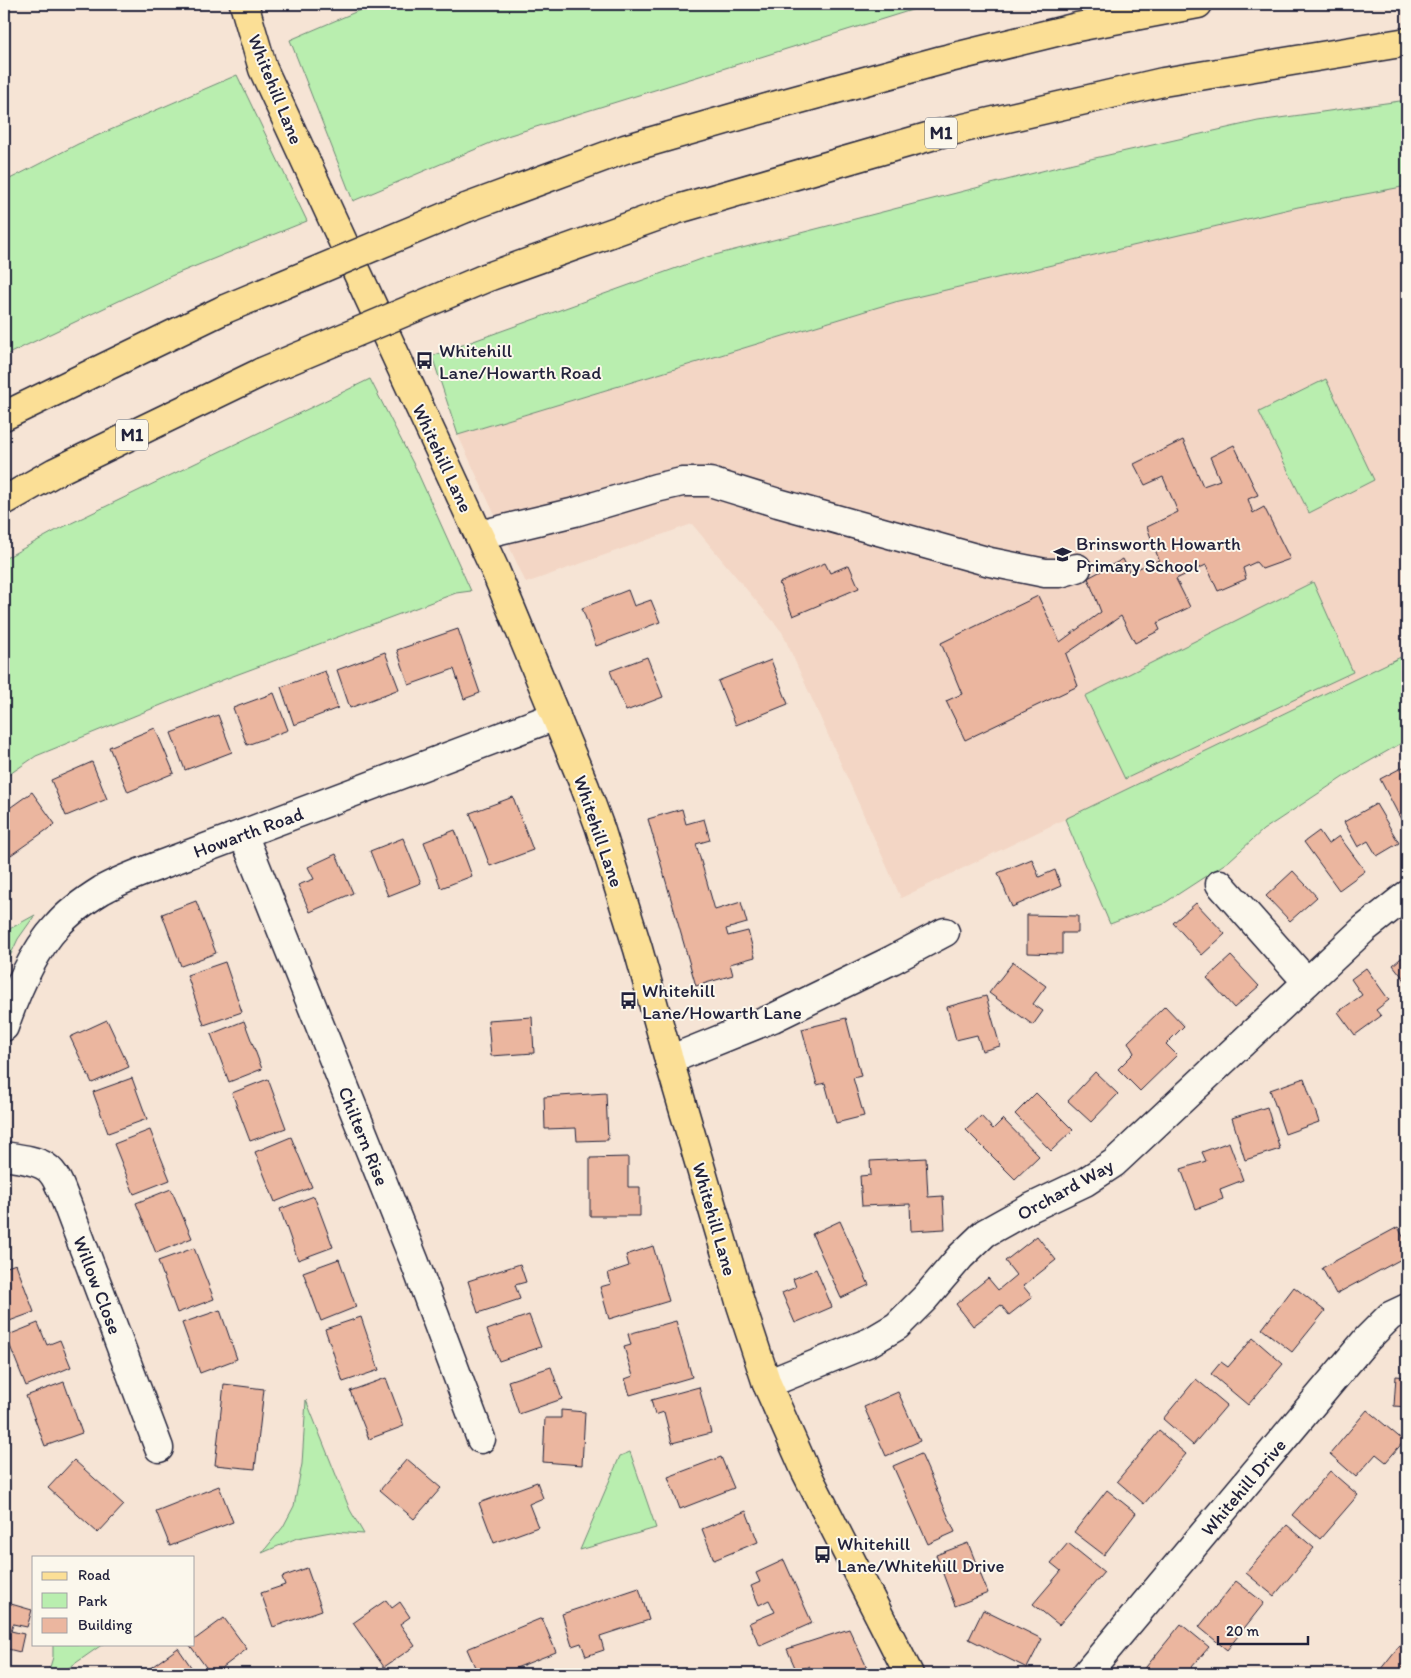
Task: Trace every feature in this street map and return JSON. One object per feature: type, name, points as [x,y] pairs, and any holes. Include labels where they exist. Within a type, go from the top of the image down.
[{"type":"main road","name":"Whitehill Lane","points":[[244,4],[263,69],[479,535],[585,787],[600,828],[638,949],[668,1060],[741,1305],[767,1384],[806,1472],[909,1674]]},
{"type":"main road","points":[[4,416],[226,309],[466,208],[625,149],[942,60],[1078,27],[1198,4]]},
{"type":"main road","name":"M1","points":[[4,501],[55,472],[262,372],[488,277],[678,209],[938,134],[1163,82],[1407,42]]},
{"type":"street","points":[[479,535],[575,512],[682,482],[710,482],[787,506],[990,562],[1044,573],[1060,573],[1077,568]]},
{"type":"street","name":"Howarth Road","points":[[4,1027],[13,1003],[42,945],[57,926],[78,907],[102,890],[147,870],[556,716]]},
{"type":"street","name":"Chiltern Rise","points":[[243,834],[414,1260],[481,1439]]},
{"type":"street","points":[[1220,884],[1307,982]]},
{"type":"street","name":"Orchard Way","points":[[767,1384],[870,1342],[897,1326],[960,1256],[985,1233],[1028,1209],[1085,1182],[1114,1163],[1364,929],[1407,895]]},
{"type":"street","points":[[668,1060],[773,1018],[946,932]]},
{"type":"street","name":"Willow Close","points":[[4,1156],[26,1160],[46,1167],[56,1178],[71,1213],[159,1448]]},
{"type":"street","name":"Whitehill Drive","points":[[1086,1674],[1367,1339],[1390,1316],[1407,1308]]},
{"type":"shaded area","name":"Brinsworth Howarth Primary School","points":[[1407,186],[1407,654],[901,898],[782,632],[692,524],[526,583],[458,435],[895,302],[1298,207]]},
{"type":"green space","points":[[374,4],[931,4],[507,136],[353,201],[290,40]]},
{"type":"green space","points":[[237,75],[307,221],[171,276],[4,356],[4,182],[78,144]]},
{"type":"green space","points":[[1407,100],[1407,186],[1298,207],[895,302],[458,435],[432,356],[707,257],[1073,163],[1258,121]]},
{"type":"green space","points":[[370,379],[416,469],[471,591],[456,593],[225,679],[36,756],[4,778],[4,559],[55,531]]},
{"type":"green space","points":[[1326,379],[1374,480],[1309,513],[1259,412]]},
{"type":"green space","points":[[1313,582],[1353,672],[1125,779],[1085,696]]},
{"type":"green space","points":[[1407,654],[1407,740],[1354,770],[1263,830],[1229,861],[1163,904],[1110,924],[1065,819]]},
{"type":"green space","points":[[35,915],[18,939],[4,969],[4,932]]},
{"type":"green space","points":[[306,1400],[350,1510],[364,1534],[331,1532],[297,1538],[262,1553],[283,1527],[294,1506],[302,1464]]},
{"type":"green space","points":[[630,1452],[656,1528],[580,1550],[620,1456]]},
{"type":"green space","points":[[53,1646],[100,1646],[60,1674],[48,1674],[53,1657]]},
{"type":"building","points":[[1183,440],[1203,486],[1220,480],[1210,457],[1234,445],[1258,495],[1248,499],[1253,513],[1264,507],[1290,559],[1262,569],[1256,562],[1243,568],[1246,579],[1218,591],[1206,565],[1176,579],[1190,607],[1157,623],[1160,630],[1135,643],[1121,616],[1066,654],[1078,686],[965,740],[946,701],[962,694],[941,643],[1038,596],[1060,642],[1101,612],[1088,578],[1123,559],[1129,572],[1159,560],[1147,527],[1178,512],[1163,477],[1145,485],[1134,464]]},
{"type":"building","points":[[825,563],[830,573],[849,565],[859,588],[793,616],[779,583]]},
{"type":"building","points":[[628,590],[634,606],[651,600],[660,622],[596,646],[582,608]]},
{"type":"building","points":[[458,629],[480,693],[464,699],[454,669],[409,685],[397,650]]},
{"type":"building","points":[[385,652],[399,689],[350,708],[337,670]]},
{"type":"building","points":[[647,657],[663,697],[626,711],[610,671]]},
{"type":"building","points":[[771,660],[788,704],[736,725],[718,681]]},
{"type":"building","points":[[325,671],[338,708],[294,725],[281,687]]},
{"type":"building","points":[[274,693],[288,730],[247,745],[233,708]]},
{"type":"building","points":[[218,715],[232,752],[185,770],[171,733]]},
{"type":"building","points":[[155,728],[174,773],[128,792],[109,747]]},
{"type":"building","points":[[92,762],[107,799],[66,816],[51,780]]},
{"type":"building","points":[[1405,766],[1407,770],[1407,831],[1380,779]]},
{"type":"building","points":[[32,792],[55,824],[11,855],[4,846],[4,812]]},
{"type":"building","points":[[513,797],[533,850],[490,866],[470,813]]},
{"type":"building","points":[[1376,804],[1399,843],[1377,856],[1368,841],[1358,847],[1344,822]]},
{"type":"building","points":[[682,809],[686,824],[704,819],[710,840],[696,844],[715,910],[741,902],[747,923],[726,929],[728,936],[748,931],[755,957],[730,964],[733,975],[696,986],[648,819]]},
{"type":"building","points":[[455,830],[472,876],[441,888],[424,842]]},
{"type":"building","points":[[1319,831],[1328,844],[1339,836],[1365,871],[1339,890],[1304,842]]},
{"type":"building","points":[[403,838],[421,883],[388,896],[370,851]]},
{"type":"building","points":[[336,854],[353,893],[310,912],[298,885],[314,879],[308,867]]},
{"type":"building","points":[[1032,859],[1039,877],[1055,870],[1061,886],[1012,907],[998,873]]},
{"type":"building","points":[[1293,871],[1317,897],[1290,921],[1266,896]]},
{"type":"building","points":[[196,901],[216,953],[181,966],[162,914]]},
{"type":"building","points":[[1196,903],[1225,934],[1202,955],[1173,923]]},
{"type":"building","points":[[1027,915],[1078,916],[1078,933],[1062,933],[1062,954],[1027,953]]},
{"type":"building","points":[[1407,953],[1407,983],[1393,965]]},
{"type":"building","points":[[1231,956],[1259,986],[1234,1008],[1207,978]]},
{"type":"building","points":[[225,962],[242,1012],[204,1025],[187,975]]},
{"type":"building","points":[[1013,962],[1046,986],[1033,1004],[1043,1011],[1033,1025],[989,993]]},
{"type":"building","points":[[1366,968],[1389,1000],[1376,1010],[1381,1016],[1355,1035],[1338,1012],[1362,995],[1351,979]]},
{"type":"building","points":[[986,996],[1000,1046],[982,1051],[977,1035],[956,1040],[947,1007]]},
{"type":"building","points":[[1165,1006],[1184,1026],[1166,1044],[1177,1055],[1140,1091],[1118,1069],[1134,1053],[1128,1042]]},
{"type":"building","points":[[532,1017],[534,1053],[491,1056],[488,1020]]},
{"type":"building","points":[[846,1018],[861,1076],[853,1078],[864,1116],[836,1123],[825,1083],[817,1085],[802,1029]]},
{"type":"building","points":[[107,1020],[129,1067],[92,1083],[70,1037]]},
{"type":"building","points":[[244,1021],[262,1069],[229,1082],[211,1034]]},
{"type":"building","points":[[1095,1072],[1118,1094],[1091,1122],[1068,1101]]},
{"type":"building","points":[[132,1078],[147,1119],[108,1133],[93,1092]]},
{"type":"building","points":[[1304,1078],[1319,1122],[1285,1134],[1270,1090]]},
{"type":"building","points":[[268,1079],[286,1128],[250,1141],[232,1093]]},
{"type":"building","points":[[606,1093],[608,1140],[577,1141],[576,1128],[545,1129],[544,1097]]},
{"type":"building","points":[[1036,1093],[1073,1130],[1051,1151],[1015,1114]]},
{"type":"building","points":[[1267,1107],[1280,1149],[1245,1160],[1232,1118]]},
{"type":"building","points":[[981,1116],[993,1129],[1003,1119],[1039,1156],[1015,1179],[966,1130]]},
{"type":"building","points":[[150,1130],[170,1180],[134,1194],[114,1144]]},
{"type":"building","points":[[291,1137],[312,1187],[275,1202],[255,1152]]},
{"type":"building","points":[[1229,1142],[1243,1180],[1220,1189],[1223,1199],[1196,1209],[1181,1169],[1206,1161],[1202,1152]]},
{"type":"building","points":[[628,1157],[628,1187],[640,1187],[640,1216],[590,1216],[590,1158]]},
{"type":"building","points":[[926,1158],[928,1197],[943,1196],[945,1229],[911,1231],[910,1204],[862,1206],[860,1176],[871,1175],[870,1161]]},
{"type":"building","points":[[171,1189],[192,1238],[156,1253],[136,1203]]},
{"type":"building","points":[[314,1196],[333,1247],[298,1260],[280,1209]]},
{"type":"building","points":[[840,1221],[869,1285],[841,1298],[812,1234]]},
{"type":"building","points":[[1398,1227],[1407,1244],[1407,1256],[1336,1294],[1322,1268]]},
{"type":"building","points":[[1037,1236],[1056,1260],[1023,1286],[1032,1297],[1009,1315],[1001,1305],[973,1326],[956,1304],[988,1278],[998,1290],[1016,1275],[1005,1261]]},
{"type":"building","points":[[653,1246],[669,1301],[609,1319],[600,1287],[611,1284],[608,1273],[629,1266],[626,1255]]},
{"type":"building","points":[[194,1248],[214,1299],[177,1313],[158,1261]]},
{"type":"building","points":[[339,1259],[356,1307],[321,1321],[303,1272]]},
{"type":"building","points":[[16,1264],[34,1312],[4,1323],[4,1268]]},
{"type":"building","points":[[520,1264],[526,1282],[515,1285],[520,1299],[478,1313],[468,1281]]},
{"type":"building","points":[[816,1269],[832,1307],[795,1323],[782,1293],[796,1287],[793,1279]]},
{"type":"building","points":[[1294,1287],[1325,1311],[1292,1352],[1262,1329]]},
{"type":"building","points":[[220,1310],[237,1359],[200,1373],[182,1323]]},
{"type":"building","points":[[529,1315],[541,1347],[499,1361],[487,1330]]},
{"type":"building","points":[[361,1317],[379,1370],[343,1382],[325,1329]]},
{"type":"building","points":[[676,1321],[692,1377],[630,1395],[625,1379],[633,1376],[624,1347],[631,1345],[628,1334]]},
{"type":"building","points":[[38,1323],[47,1345],[60,1340],[71,1367],[26,1386],[6,1336]]},
{"type":"building","points":[[1253,1338],[1283,1364],[1248,1405],[1211,1374],[1221,1362],[1228,1367]]},
{"type":"building","points":[[551,1367],[562,1399],[519,1414],[508,1381]]},
{"type":"building","points":[[1396,1376],[1407,1377],[1407,1407],[1394,1406]]},
{"type":"building","points":[[386,1378],[404,1426],[369,1439],[350,1391]]},
{"type":"building","points":[[1196,1379],[1227,1405],[1193,1445],[1163,1419]]},
{"type":"building","points":[[64,1382],[82,1433],[45,1446],[26,1396]]},
{"type":"building","points":[[224,1384],[264,1389],[255,1469],[215,1465]]},
{"type":"building","points":[[699,1387],[711,1433],[672,1443],[664,1412],[655,1415],[651,1400]]},
{"type":"building","points":[[898,1392],[920,1441],[886,1456],[864,1407]]},
{"type":"building","points":[[561,1410],[585,1412],[582,1465],[543,1462],[545,1418],[561,1418]]},
{"type":"building","points":[[1367,1410],[1404,1441],[1386,1462],[1376,1454],[1356,1477],[1330,1454]]},
{"type":"building","points":[[1159,1431],[1186,1454],[1144,1504],[1117,1481]]},
{"type":"building","points":[[921,1454],[955,1532],[928,1544],[893,1466]]},
{"type":"building","points":[[721,1457],[734,1488],[680,1509],[668,1477]]},
{"type":"building","points":[[407,1459],[441,1488],[414,1519],[380,1490]]},
{"type":"building","points":[[74,1460],[124,1505],[98,1533],[48,1488]]},
{"type":"building","points":[[1330,1471],[1358,1495],[1320,1539],[1292,1515]]},
{"type":"building","points":[[537,1482],[543,1498],[529,1504],[538,1527],[494,1543],[479,1503]]},
{"type":"building","points":[[219,1486],[233,1522],[170,1546],[156,1511]]},
{"type":"building","points":[[1107,1490],[1136,1513],[1104,1555],[1074,1532]]},
{"type":"building","points":[[746,1511],[758,1542],[714,1560],[702,1529]]},
{"type":"building","points":[[1287,1525],[1314,1548],[1274,1596],[1246,1573]]},
{"type":"building","points":[[968,1543],[988,1593],[955,1606],[936,1555]]},
{"type":"building","points":[[1068,1543],[1104,1572],[1059,1625],[1033,1604],[1061,1571],[1051,1563]]},
{"type":"building","points":[[784,1560],[812,1623],[760,1646],[749,1623],[775,1612],[769,1600],[759,1605],[751,1586],[760,1582],[756,1573]]},
{"type":"building","points":[[307,1568],[322,1610],[273,1627],[261,1593],[285,1585],[282,1577]]},
{"type":"building","points":[[1236,1581],[1264,1603],[1227,1650],[1199,1627]]},
{"type":"building","points":[[639,1588],[649,1620],[600,1636],[604,1650],[586,1656],[581,1643],[572,1646],[562,1614]]},
{"type":"building","points":[[386,1600],[392,1608],[400,1602],[410,1617],[400,1624],[415,1646],[384,1667],[353,1623]]},
{"type":"building","points":[[4,1602],[32,1610],[27,1627],[13,1624],[11,1631],[24,1634],[20,1652],[4,1648]]},
{"type":"building","points":[[983,1610],[1042,1639],[1027,1668],[969,1639]]},
{"type":"building","points":[[224,1618],[247,1649],[214,1674],[211,1674],[190,1646],[195,1646],[195,1639]]},
{"type":"building","points":[[542,1618],[556,1652],[501,1674],[478,1674],[467,1649]]},
{"type":"building","points":[[1181,1624],[1209,1647],[1186,1674],[1145,1674],[1142,1672]]},
{"type":"building","points":[[849,1629],[870,1674],[808,1674],[812,1672],[809,1666],[797,1672],[787,1649]]},
{"type":"building","points":[[1407,1636],[1407,1674],[1385,1674],[1380,1670]]},
{"type":"building","points":[[178,1648],[196,1674],[142,1674]]},
{"type":"place","name":"Whitehill Lane/Howarth Road","points":[[425,361]]},
{"type":"place","name":"Brinsworth Howarth Primary School","points":[[1062,554]]},
{"type":"place","name":"Whitehill Lane/Howarth Lane","points":[[628,1001]]},
{"type":"place","name":"Whitehill Lane/Whitehill Drive","points":[[823,1554]]}]
